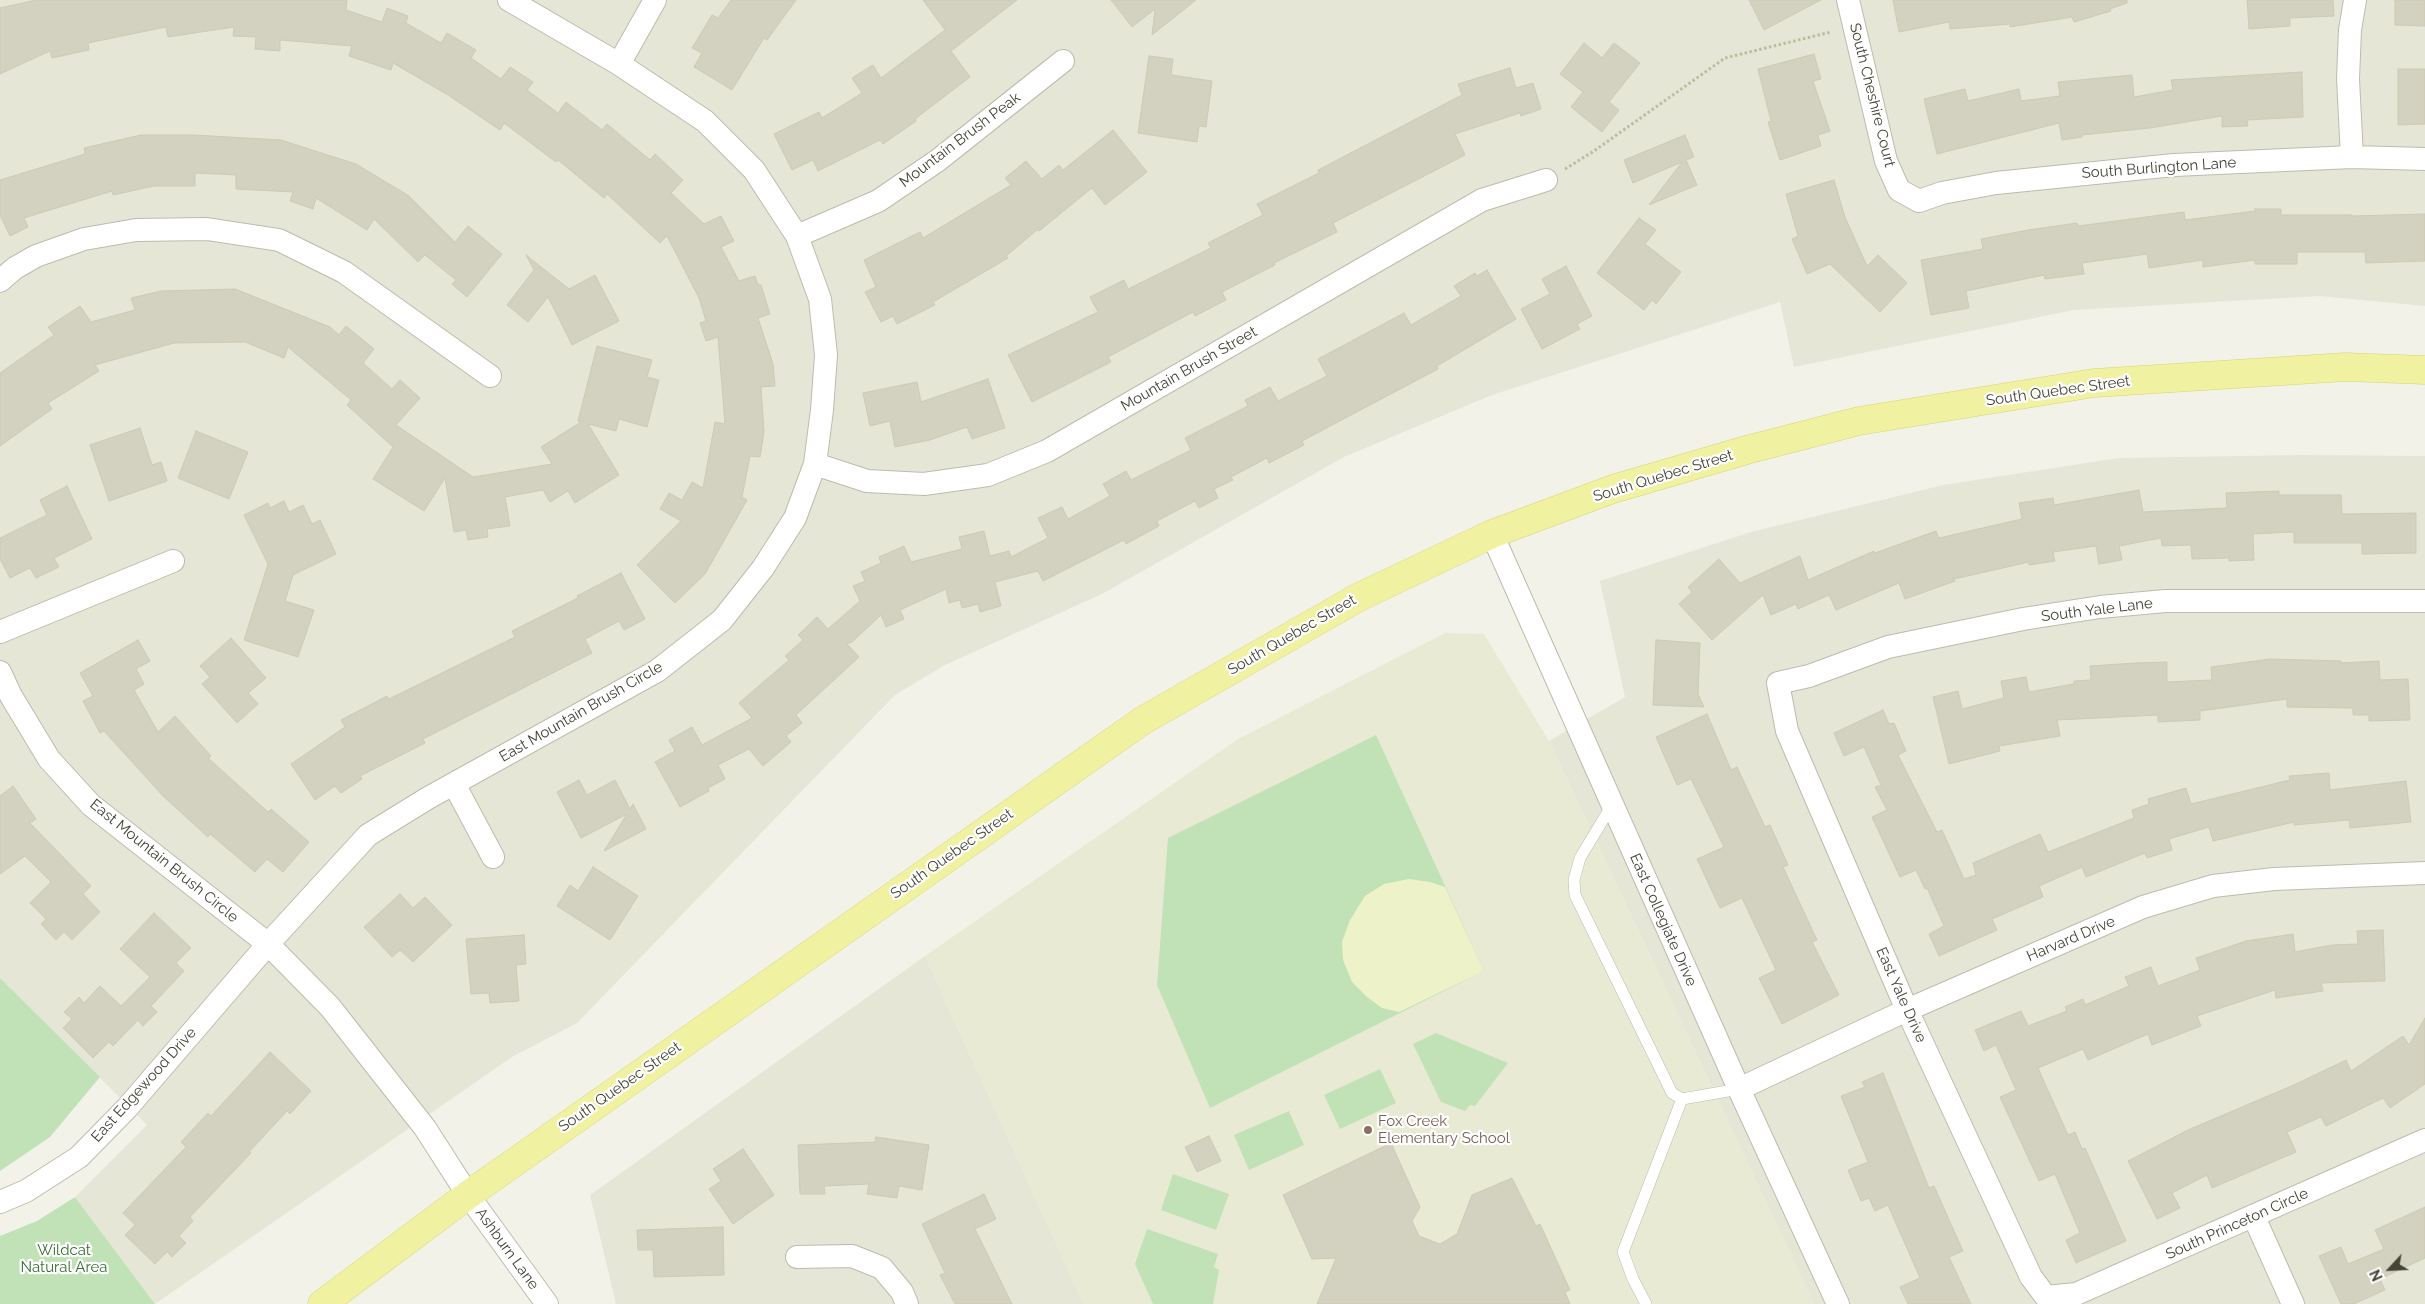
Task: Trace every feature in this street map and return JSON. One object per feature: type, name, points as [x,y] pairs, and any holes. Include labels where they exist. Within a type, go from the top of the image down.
[{"type":"main road","name":"South Quebec Street","points":[[322,1304],[468,1194],[1142,720],[1359,597],[1492,534],[1613,490],[1750,449],[1859,422],[2094,383],[2346,367],[2425,370]]},
{"type":"street","name":"East Mountain Brush Circle","points":[[268,944],[368,835],[454,784],[657,671],[722,620],[763,568],[795,518],[814,464],[822,410],[826,355],[820,299],[797,236],[754,170],[705,121],[619,64],[509,0]]},
{"type":"street","points":[[619,64],[655,0]]},
{"type":"street","name":"South Cheshire Court","points":[[1848,0],[1886,161],[1899,190]]},
{"type":"street","points":[[2352,157],[2348,79],[2350,30],[2355,0]]},
{"type":"street","name":"Mountain Brush Peak","points":[[797,236],[878,201],[937,161],[1063,61]]},
{"type":"street","name":"South Burlington Lane","points":[[1899,190],[1919,201],[1942,193],[1996,183],[2174,165],[2352,157],[2425,159]]},
{"type":"street","name":"Mountain Brush Street","points":[[814,464],[867,481],[924,484],[988,475],[1047,450],[1482,200],[1546,180]]},
{"type":"street","points":[[0,281],[15,268],[36,256],[84,239],[136,230],[207,229],[279,240],[344,272],[490,376]]},
{"type":"street","name":"East Collegiate Drive","points":[[1492,534],[1739,1089],[1838,1304]]},
{"type":"street","points":[[0,632],[173,561]]},
{"type":"street","name":"South Yale Lane","points":[[1778,683],[1809,676],[1888,647],[2023,619],[2100,607],[2165,601],[2425,601]]},
{"type":"street","name":"East Mountain Brush Circle","points":[[0,672],[11,696],[49,759],[91,804],[268,944],[330,1007],[425,1128],[468,1194]]},
{"type":"street","name":"East Yale Drive","points":[[1778,683],[1786,731],[1907,1010],[2032,1277],[2046,1298]]},
{"type":"street","points":[[454,784],[494,857]]},
{"type":"street","name":"Harvard Drive","points":[[1739,1089],[1907,1010],[2143,907],[2213,886],[2274,879],[2425,873]]},
{"type":"street","name":"East Edgewood Drive","points":[[0,1202],[26,1190],[79,1157],[127,1108],[268,944]]},
{"type":"street","name":"South Princeton Circle","points":[[2046,1298],[2076,1294],[2425,1140]]},
{"type":"street","name":"Ashburn Lane","points":[[468,1194],[547,1304]]},
{"type":"street","points":[[2254,1217],[2293,1304]]},
{"type":"street","points":[[797,1257],[852,1256],[882,1268],[902,1292],[907,1304]]},
{"type":"lane","points":[[1612,805],[1580,858],[1574,880],[1575,895],[1672,1093],[1682,1099],[1739,1089]]},
{"type":"lane","points":[[1646,1304],[1633,1279],[1623,1252],[1682,1099]]},
{"type":"path","points":[[1546,180],[1594,152],[1725,58],[1854,26]]},
{"type":"shaded area","points":[[0,0],[2425,0],[2425,306],[2319,296],[2074,310],[1794,367],[1780,302],[1492,395],[1344,457],[1102,594],[945,665],[895,695],[577,1023],[512,1057],[155,1304],[75,1197],[147,1125],[0,978]]},
{"type":"shaded area","points":[[2302,455],[2425,456],[2425,1304],[1814,1304],[1549,741],[1625,697],[1600,581],[1751,532],[1943,485],[2119,458]]},
{"type":"shaded area","name":"Fox Creek Elementary School","points":[[1445,633],[1484,634],[1549,741],[1814,1304],[1084,1304],[925,956],[1238,739]]},
{"type":"shaded area","points":[[925,956],[1084,1304],[616,1304],[590,1195]]},
{"type":"green space","points":[[1376,735],[1484,971],[1210,1108],[1157,985],[1168,838]]},
{"type":"green space","points":[[0,978],[100,1077],[50,1137],[0,1171]]},
{"type":"green space","points":[[1436,1033],[1508,1063],[1475,1106],[1470,1105],[1465,1111],[1441,1102],[1413,1044]]},
{"type":"green space","points":[[1380,1069],[1396,1103],[1340,1129],[1324,1095]]},
{"type":"green space","points":[[1289,1111],[1304,1145],[1249,1170],[1234,1135]]},
{"type":"green space","points":[[1173,1174],[1229,1194],[1216,1230],[1161,1210]]},
{"type":"green space","name":"Wildcat Natural Area","points":[[75,1197],[155,1304],[0,1304],[0,1236],[37,1221]]},
{"type":"green space","points":[[1147,1229],[1218,1254],[1214,1267],[1219,1270],[1213,1304],[1153,1304],[1135,1264]]},
{"type":"sand","points":[[1409,879],[1430,882],[1445,887],[1484,971],[1399,1012],[1382,1008],[1367,997],[1352,982],[1343,960],[1342,942],[1350,920],[1365,896],[1384,884]]},
{"type":"building","points":[[36,0],[347,0],[346,10],[382,22],[387,8],[408,16],[406,23],[441,43],[447,33],[476,50],[471,58],[501,79],[510,67],[533,82],[527,90],[558,113],[566,102],[602,130],[607,124],[650,160],[655,154],[683,180],[671,193],[704,224],[721,216],[734,241],[721,247],[739,281],[755,276],[758,285],[761,285],[770,314],[758,318],[773,364],[775,386],[761,387],[764,432],[760,457],[750,456],[742,497],[747,500],[705,574],[675,603],[637,565],[681,521],[660,509],[669,493],[682,500],[692,482],[703,488],[715,422],[725,424],[718,337],[706,341],[700,323],[706,321],[699,298],[667,236],[660,243],[607,194],[604,198],[558,160],[556,162],[504,123],[500,130],[448,95],[393,63],[391,70],[349,56],[352,46],[280,40],[280,51],[255,49],[256,37],[233,36],[234,27],[168,37],[166,27],[88,43],[89,50],[52,58],[50,51],[0,74],[0,8]]},
{"type":"building","points":[[731,0],[796,0],[767,40],[764,38],[732,90],[694,67],[702,53],[692,48],[712,15],[718,18]]},
{"type":"building","points":[[923,0],[1017,0],[951,51],[970,77],[915,119],[916,121],[883,144],[880,140],[818,171],[813,160],[792,170],[774,134],[819,112],[822,118],[862,93],[852,78],[873,65],[881,78],[945,30]]},
{"type":"building","points":[[1111,0],[1196,0],[1152,35],[1155,9],[1132,27]]},
{"type":"building","points":[[1749,0],[1821,0],[1764,30]]},
{"type":"building","points":[[1893,0],[2127,0],[2127,3],[2110,9],[2111,11],[2074,22],[2072,17],[2010,27],[2010,24],[1950,29],[1949,22],[1899,32]]},
{"type":"building","points":[[2247,0],[2333,0],[2334,16],[2290,18],[2290,26],[2249,29]]},
{"type":"building","points":[[2395,0],[2425,0],[2425,26],[2395,25]]},
{"type":"building","points":[[1584,43],[1602,58],[1614,43],[1640,63],[1609,102],[1619,110],[1602,132],[1571,107],[1583,92],[1560,74]]},
{"type":"building","points":[[1814,54],[1821,79],[1813,81],[1830,131],[1818,135],[1821,146],[1780,160],[1768,122],[1771,121],[1758,69]]},
{"type":"building","points":[[1149,56],[1173,59],[1171,75],[1212,81],[1206,127],[1199,126],[1197,142],[1138,133]]},
{"type":"building","points":[[1510,68],[1516,88],[1533,83],[1541,109],[1521,116],[1520,113],[1455,134],[1465,155],[1333,223],[1337,232],[1274,263],[1275,265],[1222,292],[1226,300],[1195,316],[1193,312],[1108,357],[1111,362],[1032,402],[1008,355],[1098,312],[1090,297],[1124,280],[1128,289],[1211,248],[1208,243],[1263,215],[1257,204],[1319,173],[1318,170],[1462,95],[1458,84]]},
{"type":"building","points":[[2398,69],[2425,69],[2425,124],[2398,125]]},
{"type":"building","points":[[2302,72],[2303,117],[2247,120],[2248,126],[2222,127],[2222,116],[2150,128],[2082,135],[2082,137],[2062,140],[2059,123],[1937,154],[1924,99],[1965,89],[1968,101],[2019,89],[2021,101],[2060,96],[2058,82],[2132,75],[2134,97],[2173,90],[2171,80]]},
{"type":"building","points":[[1113,130],[1147,172],[1105,205],[1092,188],[1039,231],[1037,230],[1006,256],[1008,258],[933,302],[935,305],[897,324],[893,316],[881,322],[865,292],[876,287],[864,260],[920,232],[923,238],[1011,185],[1005,178],[1026,161],[1042,179],[1059,165],[1063,170]]},
{"type":"building","points":[[141,135],[194,135],[281,140],[356,164],[409,196],[455,242],[468,226],[502,254],[467,297],[452,284],[456,280],[425,255],[418,262],[374,219],[367,230],[316,198],[313,209],[290,201],[293,192],[236,189],[236,175],[195,173],[195,186],[154,186],[113,195],[112,191],[24,218],[28,227],[10,236],[0,215],[0,180],[85,154],[84,148]]},
{"type":"building","points":[[1685,135],[1694,157],[1686,160],[1697,185],[1649,205],[1682,162],[1633,183],[1624,160]]},
{"type":"building","points":[[1834,180],[1845,217],[1867,266],[1878,255],[1907,283],[1880,312],[1830,264],[1807,274],[1792,239],[1798,236],[1786,194]]},
{"type":"building","points":[[2255,209],[2281,209],[2281,215],[2425,214],[2425,261],[2366,263],[2365,252],[2297,252],[2297,264],[2255,264],[2255,260],[2203,267],[2203,260],[2149,268],[2147,254],[2082,263],[2084,274],[2045,279],[2044,275],[1966,291],[1969,308],[1931,315],[1921,260],[1983,249],[1981,239],[2077,223],[2078,226],[2184,212],[2185,220],[2255,211]]},
{"type":"building","points":[[1639,218],[1656,230],[1645,244],[1681,272],[1656,304],[1652,300],[1644,310],[1597,273]]},
{"type":"building","points":[[526,255],[569,289],[595,275],[619,321],[572,345],[548,297],[528,322],[507,305],[534,270]]},
{"type":"building","points":[[1566,266],[1592,316],[1577,324],[1580,329],[1542,349],[1521,309],[1550,294],[1542,279]]},
{"type":"building","points":[[1487,270],[1516,319],[1437,366],[1438,369],[1302,441],[1304,445],[1269,463],[1267,458],[1231,477],[1233,480],[1214,489],[1218,498],[1199,508],[1195,501],[1157,521],[1159,526],[1126,544],[1124,540],[1043,581],[1038,571],[995,582],[1001,606],[980,612],[978,604],[962,608],[960,600],[949,603],[946,589],[900,610],[904,619],[886,627],[881,615],[852,642],[847,644],[859,657],[796,715],[802,723],[786,736],[791,742],[763,766],[749,749],[718,765],[725,779],[708,788],[709,791],[680,807],[655,762],[675,751],[669,740],[692,727],[702,745],[752,718],[739,703],[789,660],[785,656],[803,640],[798,635],[817,617],[828,629],[860,601],[853,586],[865,581],[861,572],[881,563],[879,557],[904,546],[911,562],[962,549],[959,537],[984,531],[990,556],[1009,551],[1011,557],[1048,538],[1038,518],[1062,507],[1068,519],[1110,496],[1103,484],[1126,471],[1131,480],[1191,450],[1185,438],[1248,406],[1245,400],[1270,387],[1278,401],[1327,376],[1318,359],[1404,313],[1411,325],[1461,296],[1454,286],[1475,273],[1477,276]]},
{"type":"building","points":[[235,289],[330,327],[339,335],[346,326],[374,349],[363,363],[392,389],[400,380],[420,398],[396,425],[473,477],[552,464],[541,447],[581,422],[578,421],[597,346],[652,360],[647,377],[659,380],[647,427],[619,419],[616,431],[588,424],[619,475],[575,503],[568,491],[550,502],[543,490],[505,497],[510,526],[487,529],[488,537],[468,540],[466,530],[454,532],[445,478],[424,511],[373,479],[393,447],[347,405],[351,400],[288,347],[284,358],[245,342],[174,343],[95,365],[99,371],[48,403],[52,409],[0,446],[0,373],[54,335],[48,327],[80,306],[91,322],[135,310],[131,298],[161,291]]},
{"type":"building","points":[[988,379],[1005,428],[972,439],[967,427],[930,440],[895,447],[890,421],[870,426],[863,393],[917,382],[921,402]]},
{"type":"building","points":[[140,428],[152,465],[161,462],[167,481],[109,501],[90,445]]},
{"type":"building","points":[[196,431],[248,452],[229,499],[178,478]]},
{"type":"building","points":[[67,486],[92,539],[54,558],[59,567],[36,578],[30,568],[10,578],[0,559],[0,538],[47,515],[40,500]]},
{"type":"building","points":[[2139,490],[2143,512],[2227,508],[2226,493],[2279,491],[2279,495],[2341,495],[2342,514],[2416,513],[2416,553],[2362,554],[2362,543],[2294,543],[2294,532],[2253,534],[2254,560],[2229,561],[2229,558],[2192,559],[2191,545],[2162,546],[2161,538],[2119,546],[2122,560],[2099,564],[2096,546],[2053,552],[2055,561],[2029,565],[2029,562],[1954,579],[1955,581],[1905,599],[1899,583],[1836,610],[1829,595],[1798,609],[1796,604],[1771,615],[1763,595],[1712,640],[1679,604],[1692,592],[1688,587],[1719,559],[1740,583],[1800,556],[1808,580],[1874,551],[1875,553],[1936,531],[1939,538],[2022,519],[2019,503],[2053,498],[2054,505]]},
{"type":"building","points":[[284,501],[289,512],[303,505],[312,524],[320,520],[336,554],[293,575],[285,601],[314,610],[298,657],[244,640],[268,564],[244,515],[268,503],[270,508]]},
{"type":"building","points":[[621,573],[645,619],[624,630],[619,621],[585,639],[592,653],[423,739],[425,743],[360,776],[362,779],[341,793],[335,786],[315,800],[291,764],[345,727],[341,720],[387,696],[389,699],[515,637],[512,631],[578,598],[577,596]]},
{"type":"building","points":[[231,638],[266,678],[248,693],[258,704],[237,723],[202,684],[210,677],[200,666]]},
{"type":"building","points":[[138,640],[150,661],[136,669],[144,684],[134,690],[158,732],[175,716],[211,756],[208,758],[268,812],[271,809],[309,842],[283,872],[267,859],[255,872],[210,834],[208,837],[163,796],[104,731],[100,733],[83,701],[93,696],[80,673]]},
{"type":"building","points":[[1656,640],[1700,643],[1698,694],[1704,707],[1653,705]]},
{"type":"building","points":[[2270,659],[2341,661],[2341,663],[2379,661],[2380,680],[2408,679],[2410,720],[2369,721],[2369,715],[2353,715],[2353,708],[2287,707],[2287,699],[2200,711],[2200,720],[2158,722],[2158,715],[2057,720],[2060,736],[1999,746],[2000,751],[1949,764],[1933,697],[1958,691],[1962,709],[2004,698],[2001,681],[2026,677],[2029,692],[2074,684],[2074,681],[2091,680],[2090,666],[2167,662],[2167,682],[2212,680],[2211,667]]},
{"type":"building","points":[[1883,710],[1889,724],[1894,723],[1906,751],[1898,755],[1937,832],[1942,830],[1964,879],[1976,875],[1973,863],[2040,834],[2048,852],[2134,818],[2132,810],[2149,804],[2148,799],[2186,788],[2191,804],[2290,780],[2289,776],[2329,773],[2330,790],[2406,781],[2411,822],[2350,828],[2349,820],[2294,825],[2294,822],[2213,841],[2209,827],[2169,839],[2172,850],[2147,858],[2145,853],[2086,877],[2082,867],[2039,886],[2043,897],[1992,919],[1997,930],[1939,956],[1929,934],[1944,926],[1927,888],[1925,889],[1916,870],[1900,877],[1872,817],[1887,810],[1875,787],[1881,785],[1864,747],[1844,756],[1834,733]]},
{"type":"building","points":[[1707,714],[1731,770],[1737,767],[1765,827],[1770,825],[1788,865],[1783,867],[1817,940],[1812,942],[1839,995],[1782,1024],[1759,978],[1776,970],[1742,898],[1720,908],[1697,859],[1724,847],[1691,779],[1677,785],[1656,737]]},
{"type":"building","points":[[579,780],[587,795],[615,780],[630,809],[633,804],[646,829],[604,851],[627,814],[581,838],[557,792]]},
{"type":"building","points":[[13,786],[36,819],[30,823],[91,886],[83,894],[100,912],[72,940],[64,932],[56,940],[41,924],[46,919],[30,903],[51,882],[25,856],[0,874],[0,796]]},
{"type":"building","points":[[593,867],[638,896],[610,940],[557,906],[570,885],[578,891]]},
{"type":"building","points":[[400,894],[413,908],[425,897],[452,925],[413,962],[400,950],[392,957],[364,927]]},
{"type":"building","points":[[154,913],[191,948],[176,963],[184,971],[151,1006],[157,1012],[143,1026],[138,1020],[113,1046],[109,1042],[93,1058],[63,1028],[72,1019],[64,1012],[79,997],[84,1003],[100,986],[121,1006],[150,977],[120,949]]},
{"type":"building","points":[[2383,930],[2385,981],[2321,983],[2323,991],[2276,998],[2275,990],[2197,1016],[2201,1026],[2152,1045],[2148,1034],[2088,1060],[2083,1049],[2038,1068],[2068,1135],[2075,1132],[2082,1149],[2085,1148],[2126,1241],[2076,1263],[2066,1240],[2080,1233],[2055,1174],[2039,1181],[2000,1097],[2016,1090],[1996,1045],[1984,1051],[1975,1030],[2021,1011],[2028,1026],[2067,1011],[2065,1007],[2083,999],[2085,1005],[2129,986],[2125,977],[2151,967],[2158,986],[2200,970],[2196,958],[2246,941],[2293,934],[2295,952],[2332,945],[2358,944],[2357,931]]},
{"type":"building","points":[[524,935],[526,964],[516,965],[519,1001],[490,1003],[489,993],[471,994],[466,939]]},
{"type":"building","points":[[2425,1018],[2425,1084],[2390,1108],[2383,1098],[2326,1126],[2321,1117],[2287,1132],[2296,1152],[2212,1188],[2207,1175],[2172,1193],[2180,1208],[2157,1219],[2128,1161],[2188,1130],[2296,1084],[2346,1060],[2351,1071],[2403,1036],[2409,1045]]},
{"type":"building","points":[[270,1052],[311,1091],[290,1114],[287,1111],[249,1152],[251,1153],[190,1217],[193,1221],[179,1236],[186,1243],[172,1257],[167,1252],[155,1264],[125,1235],[135,1225],[123,1213],[186,1147],[181,1142],[208,1113],[211,1116]]},
{"type":"building","points":[[1883,1073],[1929,1188],[1934,1186],[1963,1251],[1949,1257],[1971,1304],[1908,1304],[1900,1287],[1920,1278],[1888,1205],[1875,1211],[1869,1198],[1861,1201],[1848,1170],[1868,1162],[1841,1096],[1865,1087],[1862,1082]]},
{"type":"building","points":[[1209,1136],[1221,1161],[1197,1172],[1185,1147]]},
{"type":"building","points":[[876,1137],[929,1145],[922,1190],[899,1186],[897,1198],[867,1194],[869,1184],[824,1186],[825,1194],[800,1194],[798,1145],[875,1142]]},
{"type":"building","points":[[1391,1143],[1420,1207],[1412,1221],[1419,1236],[1440,1244],[1457,1234],[1472,1195],[1512,1178],[1536,1226],[1540,1224],[1570,1290],[1565,1292],[1570,1304],[1317,1304],[1336,1258],[1312,1259],[1283,1195]]},
{"type":"building","points":[[743,1149],[774,1195],[733,1224],[709,1189],[721,1181],[713,1169]]},
{"type":"building","points":[[984,1194],[996,1219],[975,1229],[1012,1304],[955,1304],[940,1275],[945,1273],[922,1224]]},
{"type":"building","points":[[2425,1207],[2425,1258],[2380,1279],[2385,1290],[2354,1304],[2341,1304],[2319,1256],[2341,1247],[2348,1264],[2384,1249],[2375,1230]]},
{"type":"building","points":[[723,1227],[724,1275],[654,1277],[653,1250],[638,1250],[637,1230]]},
{"type":"place","name":"Fox Creek Elementary School","points":[[1368,1130]]}]
